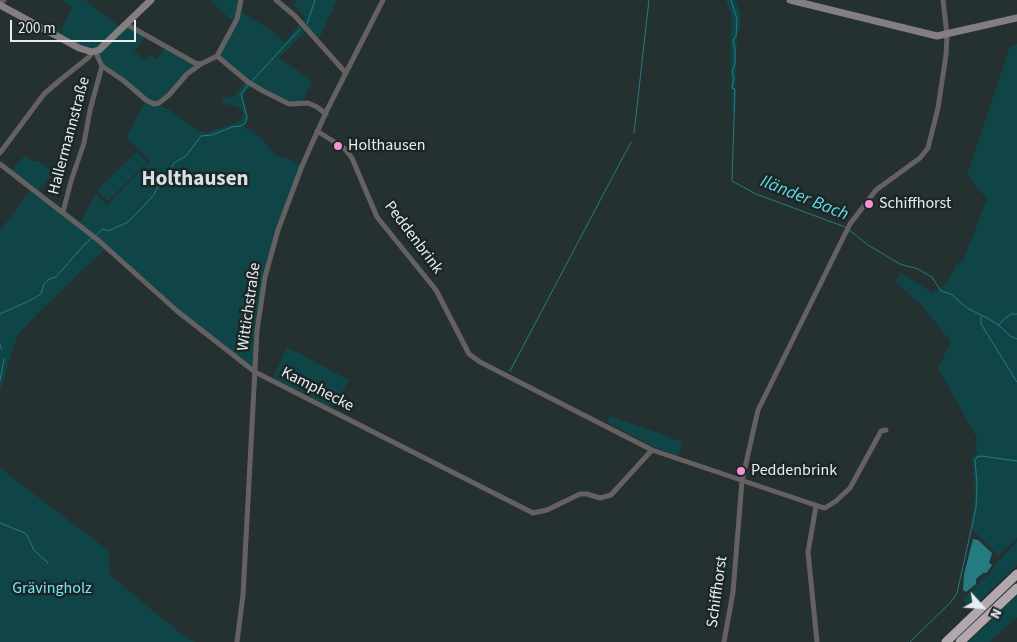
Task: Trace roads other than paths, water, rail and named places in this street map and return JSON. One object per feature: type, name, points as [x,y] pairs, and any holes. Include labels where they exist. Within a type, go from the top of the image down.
[{"type":"highway","points":[[946,642],[1017,574]]},
{"type":"highway","points":[[960,642],[1017,588]]},
{"type":"street","points":[[0,153],[44,94],[89,57],[151,0]]},
{"type":"street","points":[[94,51],[102,66],[124,81],[146,100],[156,104],[165,99],[187,74],[217,56],[237,20],[241,0]]},
{"type":"street","points":[[276,0],[295,16],[346,73]]},
{"type":"street","name":"Wittichstraße","points":[[237,642],[243,595],[258,318],[271,252],[299,174],[317,131],[383,0]]},
{"type":"street","points":[[790,0],[938,36],[1017,18]]},
{"type":"street","name":"Schiffhorst","points":[[724,642],[733,592],[742,480],[758,410],[847,229],[876,190],[920,158],[928,148],[940,94],[946,55],[947,35],[943,0]]},
{"type":"street","points":[[2,2],[79,48],[94,51]]},
{"type":"street","points":[[126,24],[195,63],[201,64]]},
{"type":"street","points":[[217,56],[248,82],[263,91],[289,104],[308,103],[326,114]]},
{"type":"street","name":"Hallermannstraße","points":[[63,212],[84,143],[90,110],[102,66]]},
{"type":"street","name":"Peddenbrink","points":[[317,131],[344,148],[352,158],[377,217],[436,290],[472,357],[652,450],[816,506]]},
{"type":"street","name":"Kamphecke","points":[[0,164],[90,233],[177,311],[255,372],[533,513],[547,510],[580,494],[600,498],[611,495],[652,450]]},
{"type":"street","points":[[817,642],[808,552],[816,506],[825,508],[831,505],[850,488],[879,435],[882,431],[886,430]]},
{"type":"waterway","points":[[307,24],[315,0]]},
{"type":"waterway","points":[[634,133],[649,0]]},
{"type":"waterway","name":"Iländer Bach","points":[[731,0],[737,19],[736,37],[733,40],[735,63],[732,72],[734,77],[732,88],[735,89],[732,181],[756,194],[845,227]]},
{"type":"waterway","points":[[252,81],[300,29]]},
{"type":"waterway","points":[[95,236],[103,229],[108,231],[128,222],[153,196],[158,187],[163,184],[174,163],[186,156],[201,136],[212,135],[245,123],[247,117],[241,94],[248,85]]},
{"type":"waterway","points":[[510,371],[631,142]]},
{"type":"waterway","name":"Iländer Bach","points":[[848,229],[868,245],[900,264],[918,269],[932,277],[941,291],[951,294],[967,308],[989,319],[1010,336],[1017,339]]},
{"type":"waterway","points":[[0,314],[41,294],[44,284],[49,279],[56,277],[92,238]]},
{"type":"waterway","points":[[999,325],[1011,314],[1017,314]]},
{"type":"waterway","points":[[981,316],[981,324],[1017,382]]},
{"type":"waterway","points":[[0,344],[2,350]]},
{"type":"waterway","points":[[0,381],[4,359]]},
{"type":"waterway","points":[[910,642],[951,602],[957,593],[976,508],[977,483],[975,460],[981,456],[1017,461]]},
{"type":"waterway","points":[[0,523],[25,533],[34,550],[48,563]]},
{"type":"place","name":"Holthausen","points":[[338,146]]},
{"type":"place","name":"Schiffhorst","points":[[869,204]]},
{"type":"place","name":"Peddenbrink","points":[[741,471]]},
{"type":"district","name":"Holthausen","points":[[195,180]]},
{"type":"park label","name":"Grävingholz","points":[[52,589]]}]
